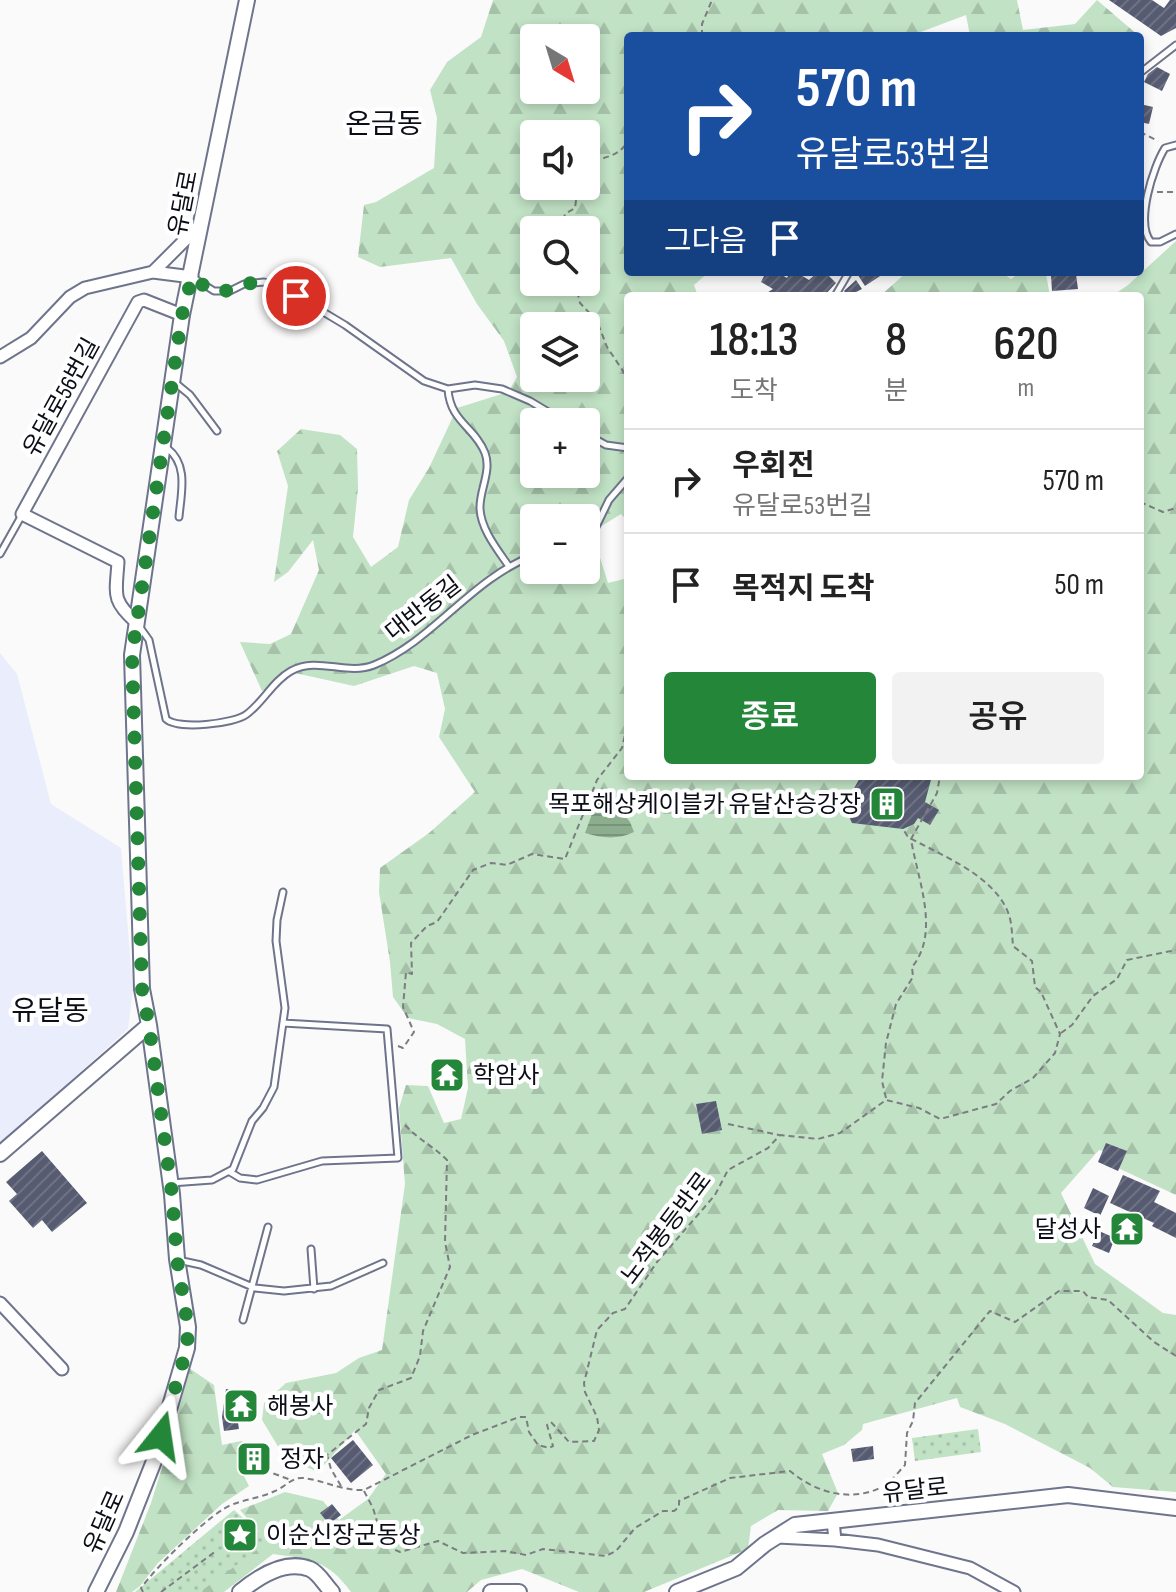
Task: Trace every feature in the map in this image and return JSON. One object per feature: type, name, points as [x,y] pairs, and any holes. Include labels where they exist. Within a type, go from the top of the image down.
[{"type":"street","name":"유달로","points":[[96,1592],[126,1532],[154,1461],[187,1348],[187,1310],[177,1259],[170,1183],[142,989],[132,655],[182,315],[247,0]]},
{"type":"street","points":[[153,272],[200,225]]},
{"type":"street","points":[[0,357],[43,328],[77,292],[153,272],[192,277]]},
{"type":"street","name":"유달로56번길","points":[[22,514],[138,302],[144,300],[182,315]]},
{"type":"street","points":[[22,514],[118,562],[116,597],[120,608],[136,622]]},
{"type":"street","points":[[0,1154],[149,1025]]},
{"type":"street","points":[[0,1303],[62,1369]]},
{"type":"street","name":"유달로","points":[[677,1592],[736,1568],[795,1525],[1068,1495],[1176,1508]]},
{"type":"street","points":[[833,1521],[835,1540]]},
{"type":"street","points":[[778,1537],[878,1545],[970,1568],[1014,1592]]},
{"type":"street","points":[[240,1592],[274,1569],[297,1567],[310,1569],[332,1592]]},
{"type":"street","points":[[491,1592],[519,1592]]},
{"type":"lane","points":[[1144,70],[1176,45]]},
{"type":"lane","points":[[1176,145],[1165,148],[1148,192],[1144,217],[1147,237],[1151,242],[1160,242],[1176,234]]},
{"type":"lane","points":[[192,277],[214,291],[230,291],[244,284],[264,282],[280,286],[345,325],[424,381],[448,389],[475,385],[502,389],[542,408]]},
{"type":"lane","points":[[173,380],[190,395],[217,431]]},
{"type":"lane","points":[[448,389],[451,408],[487,456],[480,511],[485,529],[508,565]]},
{"type":"lane","points":[[600,442],[624,447]]},
{"type":"lane","points":[[163,445],[173,453],[181,468],[179,517]]},
{"type":"lane","points":[[600,519],[609,500],[624,483]]},
{"type":"lane","name":"유달로56번길","points":[[0,554],[22,514]]},
{"type":"lane","name":"대반동길","points":[[136,622],[149,640],[166,719],[180,726],[219,722],[245,716],[281,677],[294,669],[325,664],[346,669],[371,667],[402,651],[461,600],[508,565],[520,560]]},
{"type":"lane","points":[[170,1183],[212,1180],[230,1172],[238,1164],[252,1121],[274,1087],[285,1001],[276,941],[283,892]]},
{"type":"lane","points":[[230,1172],[240,1178],[257,1180],[322,1161],[398,1158],[387,1029],[283,1023]]},
{"type":"lane","points":[[243,1320],[268,1227]]},
{"type":"lane","points":[[311,1249],[314,1289]]},
{"type":"lane","points":[[177,1259],[201,1265],[252,1286],[284,1291],[331,1286],[383,1263]]},
{"type":"path","points":[[702,32],[712,0]]},
{"type":"path","points":[[1144,134],[1155,138],[1165,148]]},
{"type":"path","points":[[600,159],[624,147]]},
{"type":"path","points":[[1148,192],[1176,192]]},
{"type":"path","points":[[564,216],[575,208],[576,200]]},
{"type":"path","points":[[578,296],[580,303],[597,321],[607,347],[624,374]]},
{"type":"path","points":[[1144,504],[1163,512],[1176,508]]},
{"type":"path","points":[[390,1043],[403,1048],[414,1032],[403,1007],[406,972],[412,974],[411,943],[427,926],[437,922],[473,870],[491,863],[507,865],[532,854],[565,859],[597,780],[622,748],[624,739]]},
{"type":"path","points":[[886,1100],[882,1081],[886,1043],[896,1004],[913,977],[912,967],[920,958],[926,923],[911,839],[937,793],[939,780]]},
{"type":"path","points":[[903,829],[911,839],[969,870],[1002,900],[1009,917],[1013,946],[1032,961],[1035,987],[1041,992],[1060,1034]]},
{"type":"path","points":[[728,1124],[818,1139],[840,1133],[886,1100],[919,1108],[940,1119],[996,1104],[1045,1067],[1055,1053],[1060,1034],[1072,1025],[1093,996],[1117,979],[1127,960],[1176,950]]},
{"type":"path","points":[[342,1488],[327,1455],[366,1424],[369,1408],[379,1390],[411,1378],[420,1356],[423,1331],[450,1267],[445,1242],[447,1160],[438,1150],[418,1140],[396,1115]]},
{"type":"path","name":"노적봉등반로","points":[[364,1490],[472,1435],[519,1417],[526,1417],[529,1432],[538,1445],[549,1448],[553,1446],[553,1441],[548,1422],[569,1442],[597,1438],[597,1417],[584,1383],[597,1330],[613,1313],[625,1309],[657,1262],[715,1195],[728,1170],[768,1148],[780,1135]]},
{"type":"path","points":[[143,1592],[141,1588],[162,1564],[224,1508],[263,1497],[301,1478],[364,1490],[373,1508],[379,1535],[391,1551],[405,1551],[429,1541],[438,1541],[463,1553],[505,1551],[526,1555],[543,1549],[606,1556],[616,1551],[635,1528],[663,1511],[674,1511],[679,1507],[679,1501],[730,1478],[790,1471],[819,1490],[848,1495],[884,1487],[905,1465],[907,1433],[913,1421],[915,1403],[990,1311],[1015,1322],[1059,1291],[1083,1291],[1088,1297],[1108,1300],[1154,1342],[1176,1356]]},
{"type":"path","points":[[264,1470],[292,1480]]},
{"type":"path","points":[[161,1592],[216,1551]]},
{"type":"shaded area","points":[[0,653],[17,674],[51,804],[121,848],[133,990],[128,1029],[0,1144]]},
{"type":"shaded area","points":[[602,787],[630,822],[634,832],[610,837],[585,833]]},
{"type":"green space","points":[[493,0],[1017,0],[1023,30],[1075,24],[1097,0],[1134,32],[969,32],[966,15],[921,32],[624,32],[624,276],[704,276],[694,285],[697,292],[624,292],[624,517],[621,514],[600,527],[600,504],[520,504],[520,584],[600,584],[600,558],[608,583],[624,579],[624,780],[1144,780],[1144,292],[1118,292],[1138,276],[1144,276],[1144,270],[1176,241],[1176,1195],[1118,1168],[1112,1153],[1099,1150],[1061,1193],[1095,1264],[1163,1313],[1176,1315],[1176,1492],[1113,1487],[1090,1468],[1005,1424],[960,1407],[957,1398],[863,1424],[862,1430],[844,1445],[822,1454],[838,1493],[828,1511],[778,1510],[751,1526],[748,1549],[644,1592],[579,1592],[522,1569],[481,1580],[467,1592],[351,1592],[326,1567],[273,1554],[224,1592],[187,1592],[264,1538],[240,1510],[285,1492],[323,1501],[339,1520],[368,1499],[386,1474],[355,1430],[318,1472],[285,1458],[262,1420],[264,1403],[286,1383],[336,1373],[359,1358],[382,1350],[405,1184],[399,1108],[406,1085],[428,1086],[444,1123],[461,1119],[468,1088],[465,1039],[437,1024],[408,1018],[393,997],[379,892],[380,868],[429,833],[475,792],[439,737],[445,709],[437,673],[414,666],[354,686],[295,673],[262,691],[240,642],[270,644],[291,634],[319,570],[313,540],[288,572],[274,582],[288,486],[277,451],[301,429],[340,435],[357,449],[358,488],[353,537],[371,567],[398,547],[409,500],[429,468],[457,408],[508,392],[517,377],[504,341],[477,304],[451,258],[380,267],[358,257],[364,205],[376,202],[434,168],[437,118],[430,90],[447,62],[481,37]]},
{"type":"green space","points":[[902,276],[1007,276],[1011,279],[1015,276],[1046,276],[1049,292],[884,292]]},
{"type":"green space","points":[[189,1368],[214,1385],[222,1445],[241,1441],[256,1447],[244,1476],[249,1486],[222,1504],[158,1563],[140,1586],[132,1592],[116,1592],[151,1503]]},
{"type":"green space","points":[[978,1429],[981,1452],[915,1461],[912,1438]]},
{"type":"green space","points":[[234,1510],[269,1541],[200,1592],[135,1592]]},
{"type":"building","points":[[1109,0],[1152,0],[1164,8],[1170,0],[1176,0],[1176,28],[1161,36]]},
{"type":"building","points":[[1157,67],[1170,74],[1162,91],[1144,82]]},
{"type":"building","points":[[1144,105],[1153,107],[1149,124],[1144,123]]},
{"type":"building","points":[[764,276],[802,276],[809,280],[814,276],[829,276],[836,283],[828,292],[768,292],[773,289],[761,282]]},
{"type":"building","points":[[859,276],[880,276],[865,286]]},
{"type":"building","points":[[1051,276],[1076,276],[1078,289],[1052,291]]},
{"type":"building","points":[[856,280],[862,289],[856,292],[844,291]]},
{"type":"building","name":"목포해상케이블카 유달산승강장","points":[[859,780],[931,780],[925,802],[939,810],[930,825],[918,818],[914,824],[903,829],[852,823],[844,806]]},
{"type":"building","points":[[716,1101],[722,1130],[702,1134],[696,1104]]},
{"type":"building","points":[[1106,1143],[1127,1151],[1118,1171],[1098,1162]]},
{"type":"building","points":[[42,1151],[87,1203],[52,1232],[42,1220],[33,1228],[9,1201],[17,1194],[6,1182]]},
{"type":"building","points":[[1123,1175],[1160,1191],[1154,1202],[1176,1213],[1176,1238],[1152,1226],[1154,1223],[1110,1203]]},
{"type":"building","points":[[1093,1188],[1109,1196],[1100,1216],[1084,1208]]},
{"type":"building","points":[[1099,1231],[1115,1238],[1109,1253],[1092,1246]]},
{"type":"building","points":[[226,1389],[255,1394],[252,1412],[236,1410],[239,1429],[224,1431],[222,1417]]},
{"type":"building","points":[[353,1440],[373,1465],[351,1483],[331,1458]]},
{"type":"building","points":[[873,1446],[874,1459],[853,1462],[851,1449]]},
{"type":"building","name":"정자","points":[[249,1450],[264,1456],[259,1468],[244,1462]]},
{"type":"building","points":[[332,1504],[341,1515],[329,1524],[320,1513]]},
{"type":"place","name":"목포해상케이블카 유달산승강장","points":[[887,804]]},
{"type":"place","name":"학암사","points":[[447,1075]]},
{"type":"place","name":"달성사","points":[[1127,1229]]},
{"type":"place","name":"해봉사","points":[[241,1406]]},
{"type":"place","name":"정자","points":[[254,1459]]},
{"type":"place","name":"이순신장군동상","points":[[240,1535]]},
{"type":"district","name":"온금동","points":[[384,123]]},
{"type":"district","name":"유달동","points":[[50,1010]]},
{"type":"route","points":[[161,1436],[187,1348],[188,1327],[142,989],[132,655],[182,315],[192,277],[214,291],[230,291],[244,284],[264,282],[280,286],[296,296]]}]
